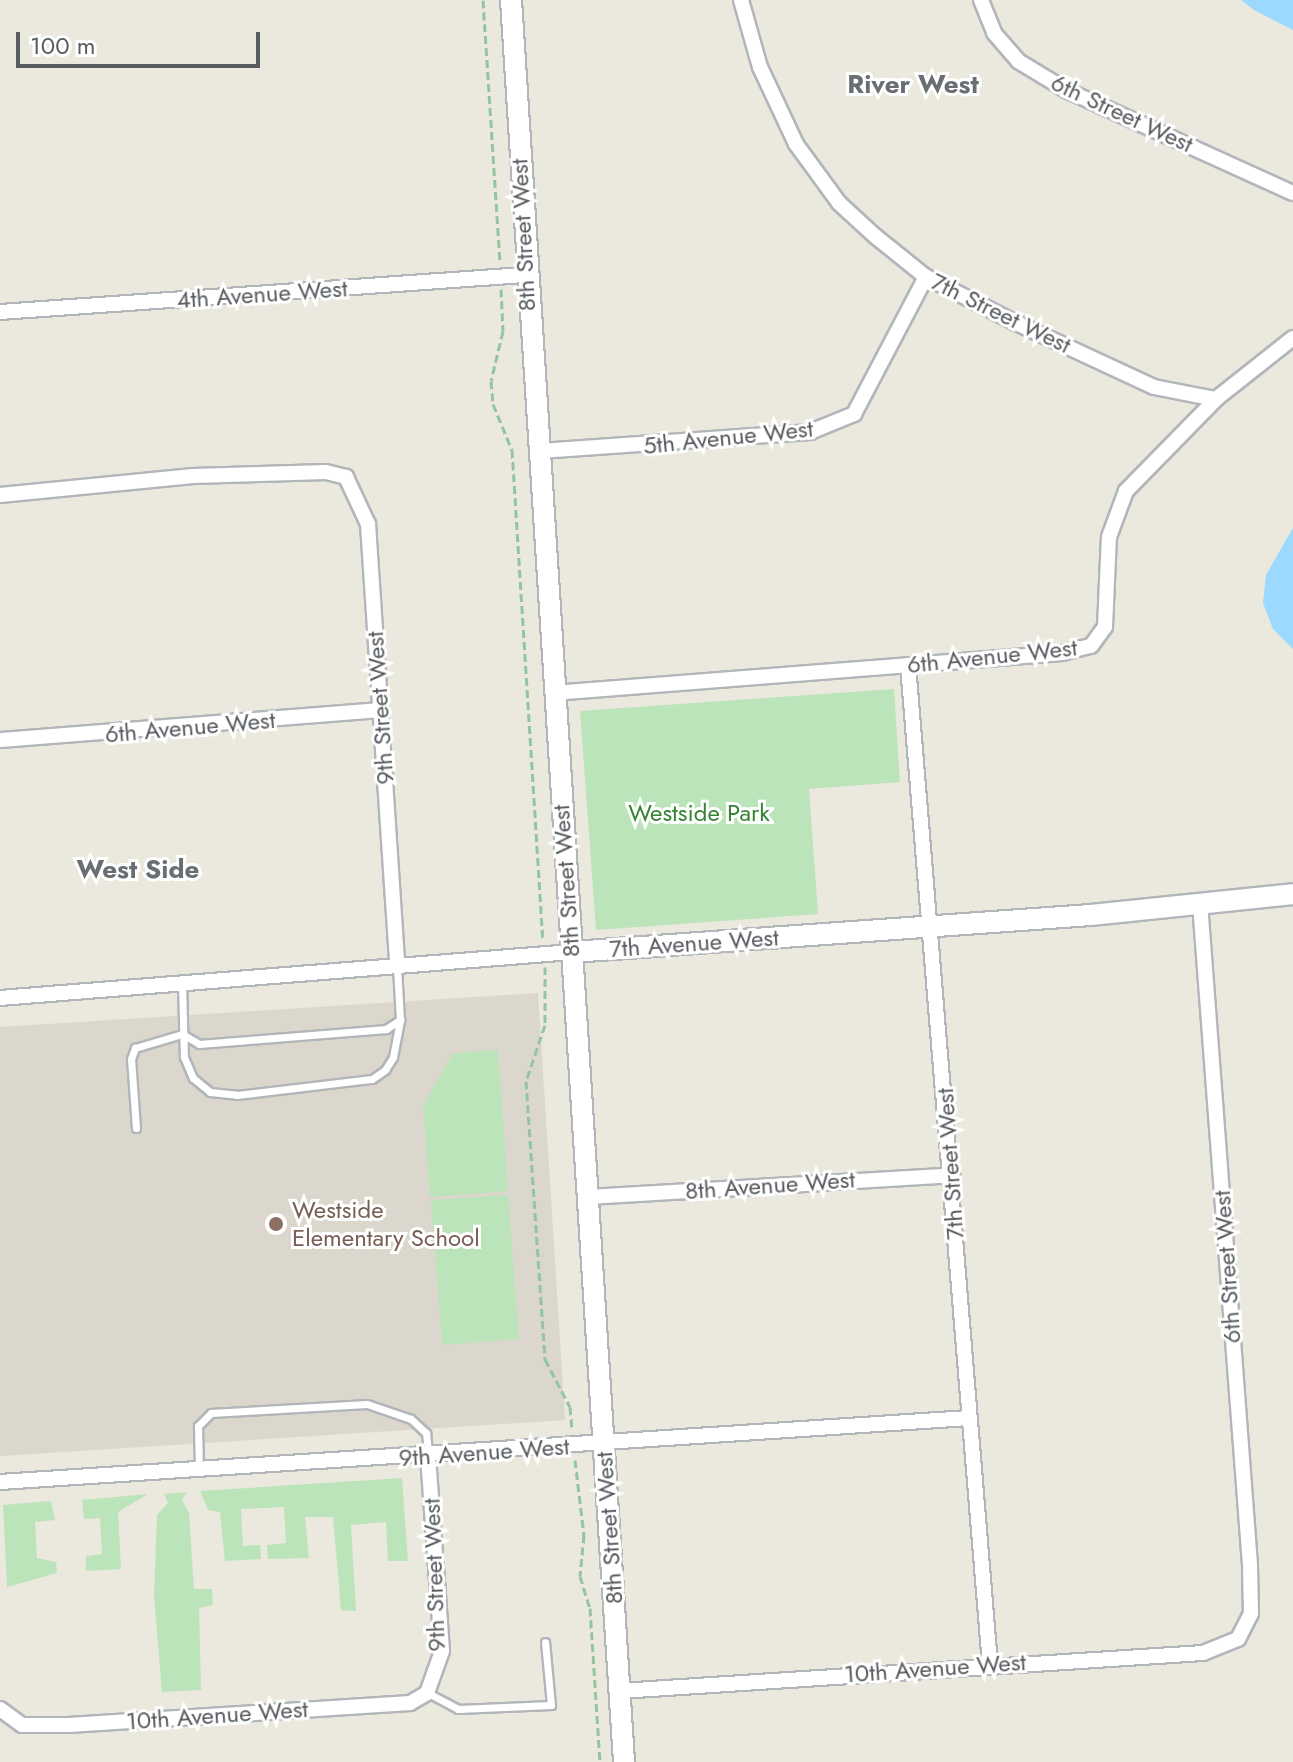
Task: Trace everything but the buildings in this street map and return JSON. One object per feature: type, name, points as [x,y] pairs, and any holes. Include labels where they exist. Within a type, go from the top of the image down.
[{"type":"street","name":"8th Street West","points":[[511,0],[524,275],[540,451],[553,693],[624,1762]]},
{"type":"street","name":"7th Street West","points":[[741,0],[760,67],[796,144],[839,203],[926,277],[1154,387],[1216,399]]},
{"type":"street","name":"6th Street West","points":[[981,0],[994,33],[1018,61],[1066,90],[1293,193]]},
{"type":"street","name":"4th Avenue West","points":[[0,312],[524,275]]},
{"type":"street","name":"5th Avenue West","points":[[540,451],[810,432],[854,414],[926,277]]},
{"type":"street","name":"6th Avenue West","points":[[553,693],[1062,653],[1091,646],[1105,627],[1109,537],[1126,491],[1216,399],[1293,338]]},
{"type":"street","name":"9th Street West","points":[[0,495],[193,476],[326,472],[346,477],[368,524],[397,966]]},
{"type":"street","name":"7th Street West","points":[[908,665],[990,1664]]},
{"type":"street","name":"6th Avenue West","points":[[0,740],[380,710]]},
{"type":"street","name":"7th Avenue West","points":[[0,998],[544,954],[931,927],[1293,894]]},
{"type":"street","name":"6th Street West","points":[[1200,903],[1250,1565],[1251,1614],[1243,1629]]},
{"type":"street","name":"8th Avenue West","points":[[587,1197],[952,1175]]},
{"type":"street","name":"9th Avenue West","points":[[0,1482],[968,1418]]},
{"type":"street","name":"9th Street West","points":[[427,1693],[442,1651],[428,1456]]},
{"type":"street","name":"10th Avenue West","points":[[620,1691],[990,1664],[1203,1653],[1238,1639],[1243,1629]]},
{"type":"street","name":"10th Avenue West","points":[[3,1713],[22,1725],[69,1725],[410,1703],[427,1693]]},
{"type":"lane","points":[[182,982],[182,1034],[193,1078],[210,1092],[237,1095],[372,1079],[385,1070],[393,1057],[400,1020],[397,966]]},
{"type":"lane","points":[[136,1128],[131,1059],[135,1048],[182,1034],[199,1044],[386,1029],[400,1020]]},
{"type":"lane","points":[[199,1470],[202,1419],[211,1413],[367,1404],[411,1419],[426,1433],[428,1456]]},
{"type":"lane","points":[[427,1693],[458,1709],[551,1705],[545,1642]]},
{"type":"path","points":[[483,0],[503,331],[491,381],[493,404],[512,450],[548,1007],[526,1081],[545,1359],[570,1407],[600,1762]]},
{"type":"shaded area","name":"Westside Elementary School","points":[[538,993],[565,1420],[0,1456],[0,1027]]},
{"type":"green space","name":"Westside Park","points":[[894,689],[900,782],[809,789],[818,914],[596,930],[580,711]]},
{"type":"green space","points":[[498,1050],[508,1191],[430,1197],[423,1106],[453,1053]]},
{"type":"green space","points":[[508,1195],[519,1339],[442,1345],[431,1200]]},
{"type":"green space","points":[[402,1478],[408,1561],[388,1561],[386,1522],[351,1525],[356,1611],[341,1610],[333,1517],[305,1517],[309,1558],[268,1559],[267,1545],[286,1543],[284,1507],[241,1509],[243,1546],[260,1545],[261,1559],[225,1561],[220,1512],[208,1510],[200,1491]]},
{"type":"green space","points":[[187,1492],[182,1500],[189,1513],[194,1589],[212,1589],[213,1605],[199,1608],[201,1690],[162,1692],[154,1596],[157,1515],[168,1503],[164,1494]]},
{"type":"green space","points":[[148,1494],[118,1512],[121,1569],[86,1571],[86,1556],[102,1554],[100,1518],[84,1519],[82,1500]]},
{"type":"green space","points":[[51,1501],[55,1520],[35,1522],[37,1558],[56,1562],[57,1573],[7,1587],[3,1505]]},
{"type":"water","points":[[1241,0],[1293,0],[1293,30],[1254,10]]},
{"type":"water","points":[[1293,528],[1293,649],[1273,629],[1263,603],[1266,575]]},
{"type":"place","name":"Westside Elementary School","points":[[276,1224]]},
{"type":"district","name":"River West","points":[[913,85]]},
{"type":"district","name":"West Side","points":[[138,870]]}]
